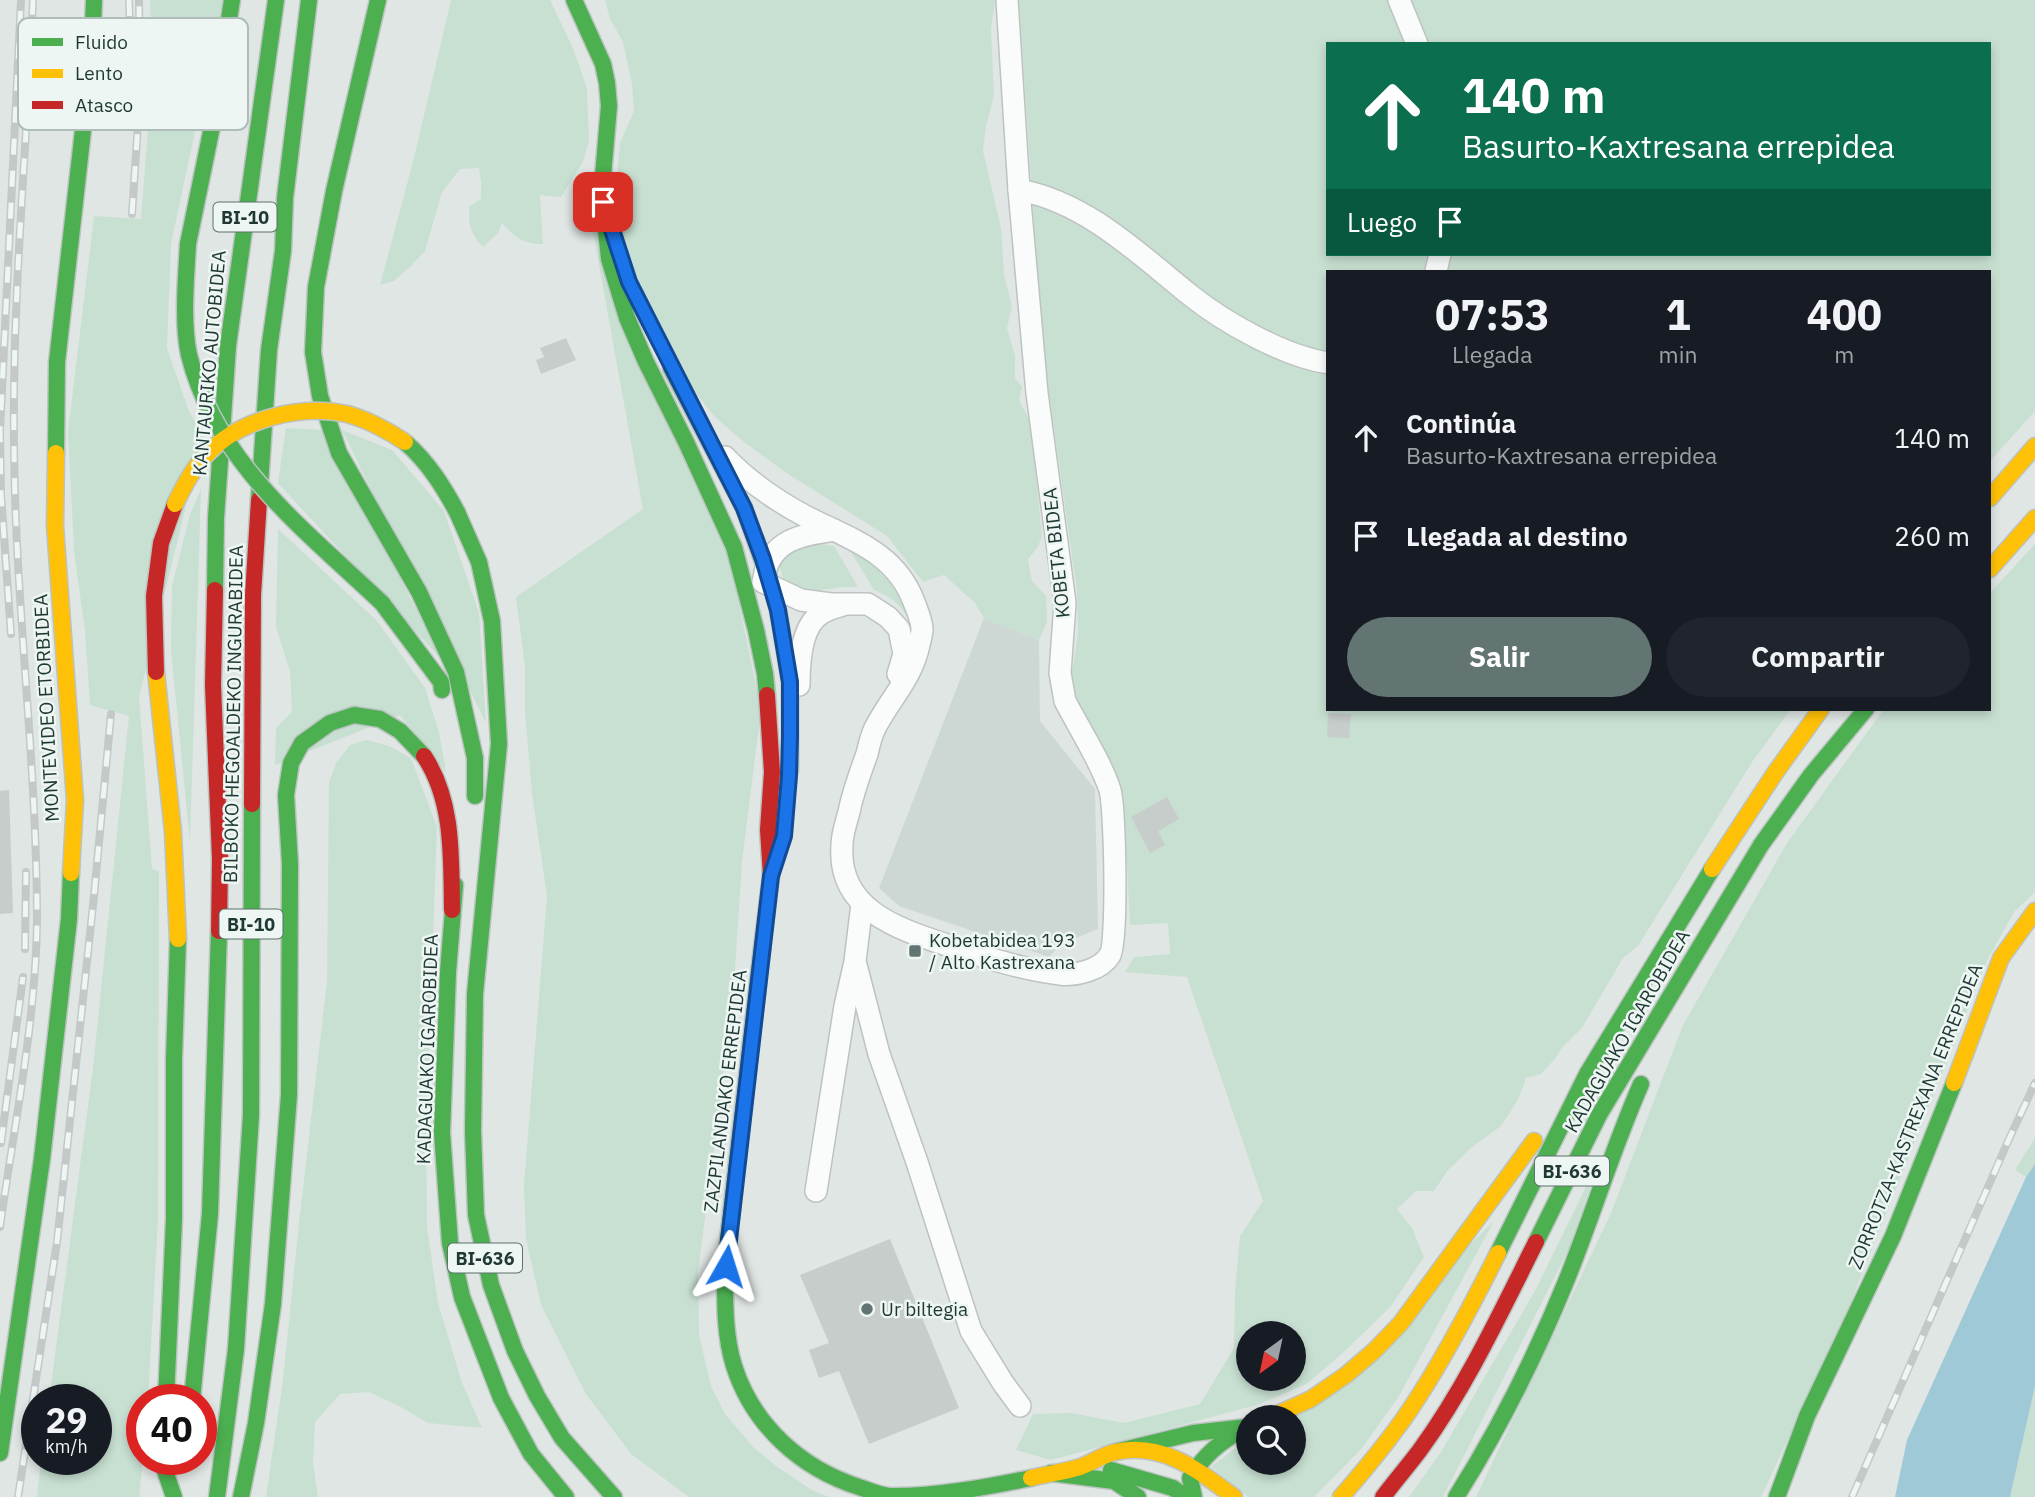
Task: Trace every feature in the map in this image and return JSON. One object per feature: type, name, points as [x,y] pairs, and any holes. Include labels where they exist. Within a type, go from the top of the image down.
[{"type":"main road","name":"MONTEVIDEO ETORBIDEA","points":[[93,18],[94,0]]},
{"type":"main road","points":[[229,18],[232,0]]},
{"type":"main road","points":[[262,88],[266,0]]},
{"type":"main road","name":"BI-10","points":[[262,88],[276,0]]},
{"type":"main road","name":"BI-10","points":[[283,251],[285,198],[309,0]]},
{"type":"main road","points":[[368,0],[357,86],[316,287],[313,352],[320,396],[339,453],[419,592],[456,672],[475,758],[477,983]]},
{"type":"main road","points":[[357,86],[373,30],[378,0]]},
{"type":"main road","points":[[574,0],[603,64],[607,83],[609,106],[603,167],[603,202],[609,259],[627,318],[646,362],[687,442],[734,547],[757,630],[766,692],[772,772],[768,830],[771,876]]},
{"type":"main road","name":"KANTAURIKO AUTOBIDEA","points":[[216,518],[228,346],[262,88]]},
{"type":"main road","name":"MONTEVIDEO ETORBIDEA","points":[[0,1453],[42,1159],[69,919],[75,800],[55,526],[57,362],[83,130]]},
{"type":"main road","points":[[211,130],[188,244],[185,303],[189,354],[206,404],[222,436],[268,495],[382,603],[441,682],[446,709]]},
{"type":"main road","points":[[283,251],[297,201],[309,134]]},
{"type":"main road","points":[[603,202],[629,282],[636,295]]},
{"type":"main road","name":"BILBOKO HEGOALDEKO INGURABIDEA","points":[[217,1497],[236,1349],[251,1115],[253,594],[269,350],[283,251]]},
{"type":"main road","points":[[664,353],[744,508],[778,610],[790,682],[789,787]]},
{"type":"main road","points":[[167,1384],[174,1219],[174,1059],[178,944],[173,832],[156,671],[154,596],[157,562],[165,530],[188,478],[215,446],[256,422],[321,411],[347,415],[402,440],[435,472],[457,512],[479,562],[492,621],[499,744],[477,983]]},
{"type":"main road","points":[[1991,497],[2035,446]]},
{"type":"main road","name":"BILBOKO HEGOALDEKO INGURABIDEA","points":[[194,1384],[210,1214],[217,1030],[220,859],[213,685],[216,518]]},
{"type":"main road","points":[[1991,568],[2035,519]]},
{"type":"main road","name":"KADAGUAKO IGAROBIDEA","points":[[1341,1497],[1382,1451],[1417,1400],[1457,1331],[1587,1074],[1695,896],[1820,711]]},
{"type":"main road","name":"KADAGUAKO IGAROBIDEA","points":[[1383,1497],[1421,1449],[1465,1379],[1501,1313],[1599,1115],[1700,946],[1777,821],[1840,738],[1864,711]]},
{"type":"main road","name":"BI-636","points":[[241,1497],[256,1423],[273,1304],[289,1095],[290,864],[286,795],[290,762],[302,743],[330,723],[354,715],[380,719],[400,731],[426,758],[443,800],[449,832],[452,910]]},
{"type":"main road","points":[[452,910],[460,832],[458,798]]},
{"type":"main road","points":[[771,876],[784,836]]},
{"type":"main road","name":"ZAZPILANDAKO ERREPIDEA","points":[[771,876],[726,1266],[725,1307],[733,1364],[752,1406],[766,1426],[816,1471],[846,1485],[890,1496],[964,1491],[1079,1467],[1115,1452],[1152,1451],[1180,1461],[1234,1497]]},
{"type":"main road","name":"KADAGUAKO IGAROBIDEA","points":[[452,910],[442,1133],[450,1243],[462,1297],[501,1398],[531,1454],[566,1497]]},
{"type":"main road","name":"ZORROTZA-KASTREXANA ERREPIDEA","points":[[1777,1497],[1807,1416],[1893,1236],[2001,958],[2035,911]]},
{"type":"main road","points":[[1659,1045],[1700,946]]},
{"type":"main road","name":"BI-636","points":[[477,983],[474,1038],[474,1181],[476,1215],[491,1285],[515,1351],[537,1396],[562,1437],[614,1497]]},
{"type":"main road","points":[[1456,1497],[1510,1401],[1544,1331],[1572,1268],[1626,1115],[1648,1068]]},
{"type":"main road","points":[[1298,1405],[1346,1375],[1401,1323],[1558,1109],[1587,1074]]},
{"type":"main road","points":[[478,1341],[479,1377],[489,1407],[519,1463]]},
{"type":"main road","points":[[1115,1452],[1193,1433],[1236,1428]]},
{"type":"main road","points":[[1194,1497],[1190,1478],[1195,1470],[1212,1447],[1236,1433]]},
{"type":"main road","name":"ZAZPILANDAKO ERREPIDEA","points":[[1079,1467],[1115,1471],[1173,1488],[1186,1497]]},
{"type":"main road","points":[[1051,1473],[1114,1481],[1138,1497]]},
{"type":"main road","points":[[166,1475],[174,1497]]},
{"type":"main road","points":[[182,1497],[184,1475]]},
{"type":"street","name":"KOBETA BIDEA","points":[[886,709],[873,732],[853,789],[842,844],[843,870],[862,904],[904,931],[1037,972],[1066,975],[1092,970],[1104,963],[1111,954],[1116,927],[1112,803],[1103,774],[1065,701],[1062,689],[1060,673],[1065,603],[1037,393],[1019,190],[1007,0]]},
{"type":"street","points":[[1399,0],[1416,42]]},
{"type":"street","points":[[1019,190],[1042,195],[1096,223],[1135,248],[1193,297],[1239,329],[1280,348],[1326,363]]},
{"type":"street","points":[[710,440],[740,473],[758,487],[789,507],[873,551],[897,570],[914,601],[922,629],[917,654],[904,685],[886,709]]},
{"type":"street","points":[[687,442],[709,463],[753,569],[801,600],[868,604],[888,617],[899,629],[904,654],[886,709]]},
{"type":"street","points":[[766,692],[776,668],[763,599],[776,552],[793,538],[834,530]]},
{"type":"street","points":[[790,753],[799,706],[799,671],[806,633],[820,614],[845,604]]},
{"type":"street","points":[[816,1191],[845,1006],[855,961],[862,904]]},
{"type":"street","points":[[855,961],[879,1054],[971,1331],[1020,1406]]},
{"type":"shaded area","points":[[984,618],[1039,640],[1040,721],[1095,789],[1098,929],[1061,944],[1049,957],[899,906],[879,888]]},
{"type":"green space","points":[[150,0],[223,0],[219,18],[151,18]]},
{"type":"green space","points":[[451,0],[550,0],[573,48],[587,89],[589,141],[583,162],[561,197],[540,195],[543,244],[520,239],[502,223],[498,233],[483,247],[475,238],[469,218],[470,206],[481,199],[479,168],[460,169],[442,192],[425,251],[394,281],[380,285],[414,158]]},
{"type":"green space","points":[[605,0],[995,0],[991,30],[994,96],[983,151],[1001,228],[1004,274],[1012,307],[1007,328],[1015,356],[1015,378],[1022,387],[1019,400],[1031,424],[1042,537],[1028,559],[1032,581],[1046,596],[1047,622],[1039,640],[984,618],[975,603],[944,575],[923,582],[887,536],[785,472],[744,442],[715,417],[691,387],[665,343],[642,294],[621,238],[614,207],[620,143],[634,111],[632,84],[623,42],[610,19]]},
{"type":"green space","points":[[1019,0],[2035,0],[2035,411],[1991,460],[1991,270],[1326,270],[1326,711],[1790,711],[1752,762],[1638,946],[1623,958],[1582,1028],[1541,1074],[1526,1078],[1518,1100],[1501,1126],[1472,1147],[1448,1170],[1434,1191],[1416,1191],[1397,1209],[1412,1228],[1424,1257],[1391,1306],[1306,1384],[1306,1321],[1236,1321],[1236,1391],[1290,1391],[1260,1404],[1236,1405],[1236,1410],[1051,1460],[1016,1450],[1033,1414],[1071,1413],[1124,1423],[1200,1404],[1234,1348],[1240,1236],[1263,1201],[1187,977],[1125,972],[1134,957],[1170,954],[1168,923],[1130,925],[1124,807],[1117,783],[1070,687],[1078,632],[1077,591],[1042,344]]},
{"type":"green space","points":[[148,130],[195,130],[171,244],[167,348],[188,409],[203,437],[139,697],[152,869],[159,871],[158,1219],[149,1384],[126,1384],[126,1475],[141,1475],[139,1497],[37,1497],[39,1475],[112,1475],[112,1384],[51,1384],[93,1068],[129,716],[90,705],[85,631],[74,551],[68,432],[94,216],[141,219]]},
{"type":"green space","points":[[590,215],[729,556],[761,710],[742,862],[733,999],[698,1272],[699,1335],[711,1386],[725,1414],[754,1448],[776,1466],[812,1490],[829,1497],[689,1497],[631,1454],[586,1394],[541,1305],[526,1239],[524,1185],[547,896],[532,794],[525,711],[525,667],[516,597],[643,509]]},
{"type":"green space","points":[[286,428],[324,430],[442,660],[278,483]]},
{"type":"green space","points":[[342,430],[392,450],[444,511],[479,613],[486,723]]},
{"type":"green space","points":[[201,489],[190,842],[171,651],[172,586],[190,515]]},
{"type":"green space","points":[[278,529],[377,621],[425,688],[439,732],[446,772],[400,715],[275,765],[276,729],[292,711],[290,671],[276,627]]},
{"type":"green space","points":[[815,543],[834,546],[858,587],[811,592],[784,581],[779,565],[782,560],[794,550]]},
{"type":"green space","points":[[2035,544],[2035,892],[2014,912],[1987,961],[1844,1319],[1761,1497],[1476,1497],[1611,1213],[1683,1025],[1787,843],[1883,711],[1991,711],[1991,592]]},
{"type":"green space","points":[[851,552],[886,572],[898,585],[911,624],[896,603],[874,590]]},
{"type":"green space","points":[[367,740],[389,746],[411,758],[437,827],[426,1128],[427,1227],[438,1303],[462,1383],[482,1428],[428,1423],[369,1392],[340,1394],[315,1422],[313,1462],[318,1497],[266,1497],[283,1380],[327,981],[329,782],[336,763],[350,745]]},
{"type":"green space","points":[[2035,1138],[2035,1164],[2026,1177],[2015,1170]]},
{"type":"green space","points":[[1602,1154],[1568,1251],[1443,1497],[1409,1497],[1441,1452],[1536,1289]]},
{"type":"green space","points":[[1494,1221],[1399,1396],[1362,1448],[1314,1497],[1248,1497],[1211,1467],[1236,1447],[1236,1475],[1306,1475],[1306,1405]]},
{"type":"green space","points":[[2035,1386],[2035,1497],[2010,1497]]},
{"type":"water","points":[[2035,1164],[2035,1386],[2010,1497],[1895,1497],[1907,1440],[2026,1177]]},
{"type":"building","points":[[566,338],[576,360],[541,374],[536,360],[544,357],[540,348]]},
{"type":"building","points":[[1328,713],[1351,714],[1349,738],[1327,737]]},
{"type":"building","points":[[9,790],[13,913],[0,914],[0,791]]},
{"type":"building","points":[[1167,797],[1179,819],[1158,831],[1165,845],[1150,853],[1131,817]]},
{"type":"building","name":"Ur biltegia","points":[[890,1239],[959,1408],[869,1444],[839,1371],[819,1378],[809,1350],[829,1343],[800,1275]]},
{"type":"railway","points":[[20,18],[21,0]]},
{"type":"railway","points":[[32,18],[33,0]]},
{"type":"railway","points":[[129,0],[130,18]]},
{"type":"railway","points":[[139,0],[139,18]]},
{"type":"railway","points":[[11,634],[1,494],[0,431],[18,62]]},
{"type":"railway","points":[[0,1227],[29,1035],[37,920],[34,801],[18,564],[14,445],[18,278],[26,130]]},
{"type":"railway","points":[[132,214],[138,130]]},
{"type":"railway","points":[[18,1497],[57,1242],[111,714]]},
{"type":"railway","points":[[25,949],[26,872]]},
{"type":"railway","points":[[1,1143],[23,977]]},
{"type":"railway","points":[[1852,1497],[2035,1083]]},
{"type":"traffic: fast","points":[[93,18],[94,0]]},
{"type":"traffic: fast","points":[[229,18],[232,0]]},
{"type":"traffic: fast","points":[[215,590],[216,518],[228,346],[276,0]]},
{"type":"traffic: fast","points":[[259,500],[269,350],[283,251],[285,198],[309,0]]},
{"type":"traffic: fast","points":[[378,0],[334,191],[316,287],[313,352],[320,396],[339,453],[419,592],[456,672],[475,758],[475,796]]},
{"type":"traffic: fast","points":[[574,0],[603,64],[607,83],[609,106],[603,202],[609,259],[627,318],[646,362],[734,547],[756,630],[767,695]]},
{"type":"traffic: fast","points":[[56,453],[57,362],[83,130]]},
{"type":"traffic: fast","points":[[188,244],[211,130]]},
{"type":"traffic: fast","points":[[188,244],[185,315],[189,355],[202,394],[220,429],[267,492],[294,521],[382,603]]},
{"type":"traffic: fast","points":[[671,368],[744,508],[772,587],[790,682],[790,770]]},
{"type":"traffic: fast","points":[[405,442],[434,475],[457,512]]},
{"type":"traffic: fast","points":[[457,512],[479,562],[492,621],[499,744],[475,994],[473,1131],[476,1215],[491,1285],[515,1351],[537,1396],[562,1438],[614,1497]]},
{"type":"traffic: fast","points":[[382,603],[441,682],[442,690]]},
{"type":"traffic: fast","points":[[1536,1242],[1599,1115],[1761,845],[1811,775],[1864,711]]},
{"type":"traffic: fast","points":[[241,1497],[256,1423],[273,1304],[289,1095],[290,864],[286,795],[291,763],[302,743],[330,723],[354,715],[380,719],[400,731],[424,756]]},
{"type":"traffic: fast","points":[[217,1497],[236,1349],[251,1115],[252,804]]},
{"type":"traffic: fast","points":[[1498,1253],[1587,1074],[1712,869]]},
{"type":"traffic: fast","points":[[0,1453],[42,1159],[69,919],[71,873]]},
{"type":"traffic: fast","points":[[455,885],[448,972],[442,1133],[450,1243],[462,1297],[501,1398],[531,1454],[566,1497]]},
{"type":"traffic: fast","points":[[194,1384],[210,1214],[219,931]]},
{"type":"traffic: fast","points":[[167,1384],[174,1219],[174,1059],[178,939]]},
{"type":"traffic: fast","points":[[762,948],[725,1266],[728,1342],[742,1387],[766,1425],[799,1456],[837,1479],[877,1494],[906,1496],[942,1493],[1031,1478]]},
{"type":"traffic: fast","points":[[1777,1497],[1807,1416],[1893,1236],[1954,1083]]},
{"type":"traffic: fast","points":[[1456,1497],[1502,1418],[1543,1335],[1641,1084]]},
{"type":"traffic: fast","points":[[1115,1452],[1193,1433],[1236,1428]]},
{"type":"traffic: fast","points":[[1194,1497],[1190,1478],[1195,1470],[1213,1450],[1236,1433]]},
{"type":"traffic: fast","points":[[1111,1470],[1173,1488],[1186,1497]]},
{"type":"traffic: fast","points":[[1051,1473],[1114,1481],[1138,1497]]},
{"type":"traffic: fast","points":[[166,1475],[174,1497]]},
{"type":"traffic: slow","points":[[175,504],[193,471],[207,454],[236,432],[272,417],[310,411],[347,414],[377,426],[405,442]]},
{"type":"traffic: slow","points":[[1991,497],[2035,446]]},
{"type":"traffic: slow","points":[[56,453],[55,526],[75,800],[71,873]]},
{"type":"traffic: slow","points":[[1991,568],[2035,518]]},
{"type":"traffic: slow","points":[[156,672],[173,832],[178,939]]},
{"type":"traffic: slow","points":[[1712,869],[1820,711]]},
{"type":"traffic: slow","points":[[1954,1083],[2001,958],[2035,911]]},
{"type":"traffic: slow","points":[[1298,1405],[1346,1375],[1401,1323],[1534,1141]]},
{"type":"traffic: slow","points":[[1341,1497],[1371,1462],[1417,1399],[1459,1328],[1498,1253]]},
{"type":"traffic: slow","points":[[1031,1478],[1080,1467],[1115,1452],[1148,1451],[1193,1468],[1234,1497]]},
{"type":"traffic: jam","points":[[252,804],[253,595],[259,500]]},
{"type":"traffic: jam","points":[[156,672],[154,596],[161,543],[175,504]]},
{"type":"traffic: jam","points":[[215,590],[213,685],[220,859],[219,931]]},
{"type":"traffic: jam","points":[[762,948],[771,876],[768,830],[772,772],[767,695]]},
{"type":"traffic: jam","points":[[424,756],[434,773],[446,811],[451,850],[452,910]]},
{"type":"traffic: jam","points":[[1383,1497],[1420,1450],[1453,1401],[1536,1242]]},
{"type":"place","name":"Kobetabidea 193 / Alto Kastrexana","points":[[915,951]]},
{"type":"place","name":"Ur biltegia","points":[[867,1309]]},
{"type":"route","points":[[603,202],[629,282],[744,508],[778,610],[790,682],[787,809],[784,836],[771,876],[726,1266]]}]
